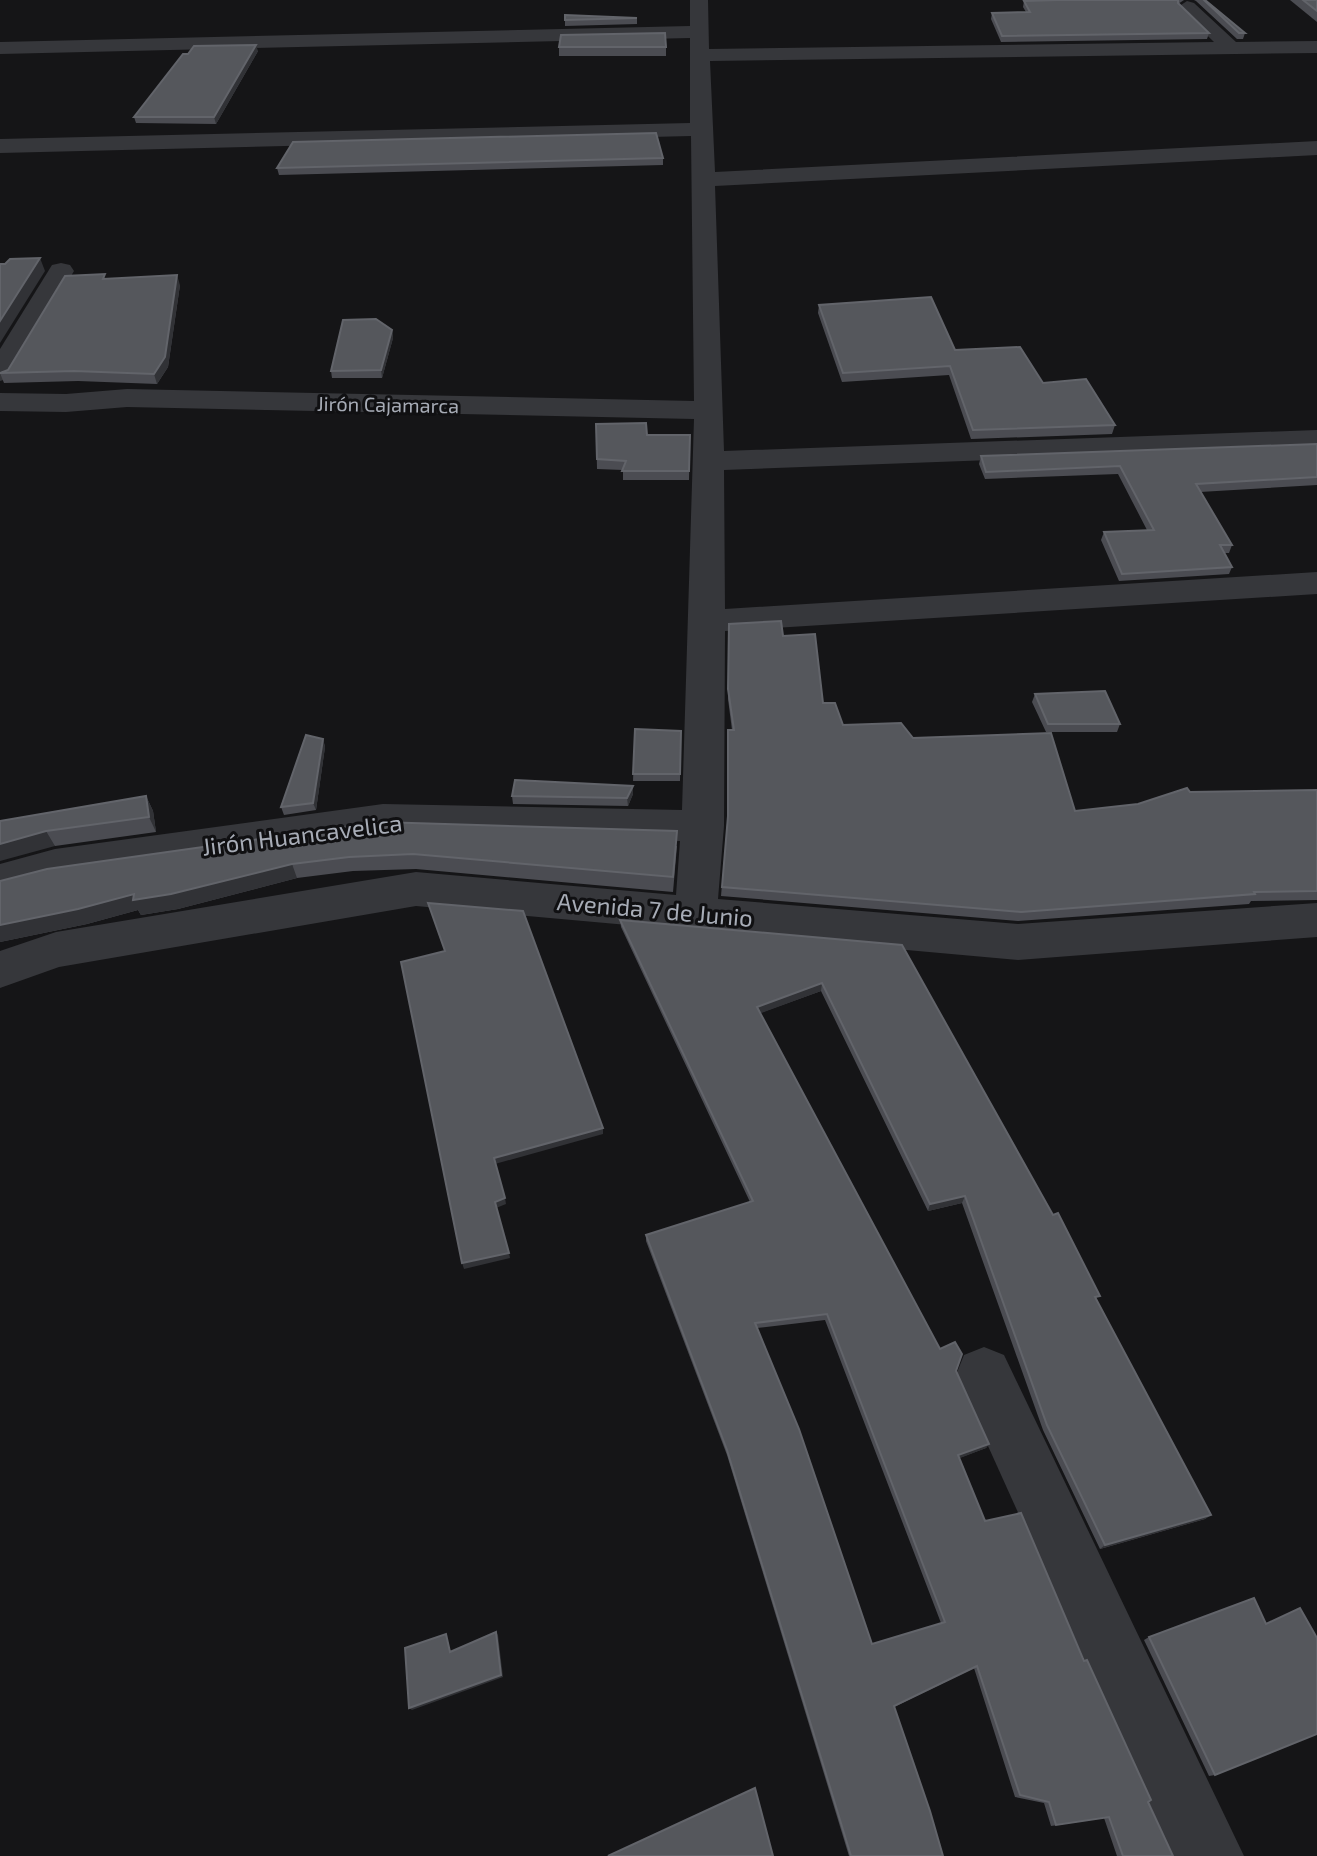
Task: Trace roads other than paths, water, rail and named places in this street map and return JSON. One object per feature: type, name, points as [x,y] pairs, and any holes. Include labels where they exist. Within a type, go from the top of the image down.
[{"type":"street","points":[[696,911],[703,826],[710,619],[709,410],[699,0]]},
{"type":"street","points":[[1187,7],[1231,48]]},
{"type":"street","points":[[0,48],[699,43],[1317,47]]},
{"type":"street","points":[[0,146],[702,129]]},
{"type":"street","points":[[703,180],[1317,148]]},
{"type":"street","points":[[0,372],[61,271]]},
{"type":"street","name":"Jirón Cajamarca","points":[[0,402],[66,403],[127,398],[709,410]]},
{"type":"street","points":[[708,461],[1317,439]]},
{"type":"street","points":[[710,619],[739,621],[1317,583]]},
{"type":"street","name":"Jirón Huancavelica","points":[[0,880],[55,865],[383,819],[703,826]]},
{"type":"street","name":"Avenida 7 de Junio","points":[[0,970],[56,950],[416,889],[696,911],[1018,942],[1099,939],[1197,927],[1317,920]]},
{"type":"street","points":[[984,1375],[1209,1856]]}]
